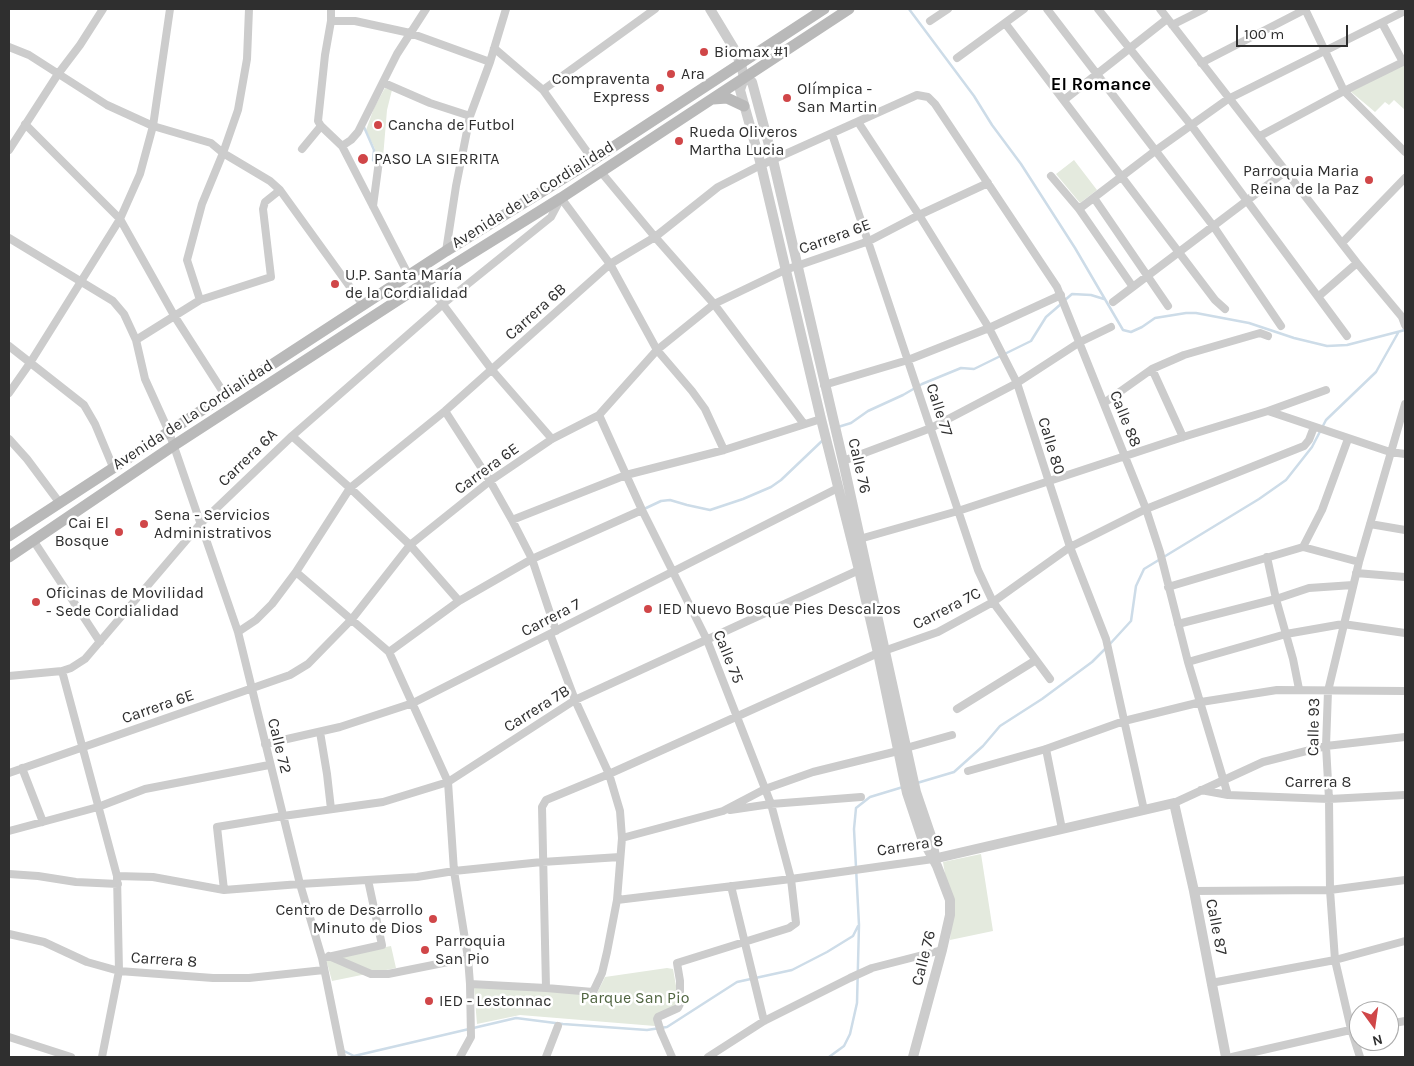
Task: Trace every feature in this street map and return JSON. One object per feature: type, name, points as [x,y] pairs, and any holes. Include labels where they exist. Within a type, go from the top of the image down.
[{"type":"main road","name":"Avenida de La Cordialidad","points":[[9,536],[446,250],[592,160],[824,9]]},
{"type":"main road","name":"Avenida de La Cordialidad","points":[[9,557],[174,446],[426,282],[561,198],[849,9]]},
{"type":"main road","points":[[713,99],[727,98],[744,106]]},
{"type":"street","points":[[9,150],[103,9]]},
{"type":"street","points":[[9,393],[30,364],[120,219],[140,174],[154,126],[170,9]]},
{"type":"street","points":[[200,300],[187,260],[202,204],[238,110],[247,59],[249,9]]},
{"type":"street","points":[[331,9],[318,116],[321,126],[342,146],[409,276]]},
{"type":"street","points":[[342,146],[358,132],[397,54],[426,9]]},
{"type":"street","points":[[446,250],[470,116],[490,62],[506,9]]},
{"type":"street","points":[[543,90],[655,9]]},
{"type":"street","name":"Calle 76","points":[[710,9],[733,46],[741,64],[744,78],[740,90],[761,165],[838,488],[856,540],[882,652],[911,792],[931,836],[935,861],[950,900],[950,915],[942,950],[913,1057]]},
{"type":"street","points":[[930,20],[948,9]]},
{"type":"street","points":[[957,58],[1024,9]]},
{"type":"street","points":[[1046,9],[1214,227],[1282,326]]},
{"type":"street","points":[[1098,9],[1191,125],[1347,336]]},
{"type":"street","points":[[1160,9],[1228,99],[1260,136],[1357,263],[1405,321]]},
{"type":"street","points":[[1064,100],[1129,48],[1170,22],[1204,9]]},
{"type":"street","points":[[1201,63],[1305,9],[1344,91],[1405,152]]},
{"type":"street","points":[[1079,209],[1155,150],[1228,99],[1405,11]]},
{"type":"street","points":[[331,21],[355,21],[410,33],[490,62]]},
{"type":"street","points":[[1005,23],[1180,251],[1215,300],[1225,309]]},
{"type":"street","points":[[1260,136],[1344,91],[1404,62],[1382,23]]},
{"type":"street","points":[[9,47],[29,55],[107,105],[154,126],[211,143],[223,153],[270,180],[280,190],[363,305]]},
{"type":"street","points":[[494,48],[543,90],[592,160]]},
{"type":"street","name":"Calle 76","points":[[744,78],[752,82],[772,160],[843,461],[859,570],[882,652]]},
{"type":"street","points":[[384,83],[430,103],[470,116]]},
{"type":"street","name":"Carrera 6B","points":[[238,632],[256,620],[272,604],[296,572],[350,488],[445,411],[610,264],[655,237],[718,187],[761,165],[917,95]]},
{"type":"street","name":"Calle 88","points":[[917,95],[928,97],[935,104],[1057,287],[1146,509],[1160,552],[1188,662],[1228,795]]},
{"type":"street","name":"Calle 80","points":[[858,122],[919,215],[989,328],[1017,383],[1070,547],[1106,639],[1144,810]]},
{"type":"street","points":[[25,124],[120,219],[175,317],[225,395]]},
{"type":"street","points":[[302,149],[321,126]]},
{"type":"street","name":"Calle 77","points":[[832,134],[978,570],[993,602],[1050,679]]},
{"type":"street","points":[[373,207],[379,161]]},
{"type":"street","points":[[1113,302],[1286,171]]},
{"type":"street","points":[[601,172],[714,304],[804,424]]},
{"type":"street","points":[[1052,176],[1079,209],[1133,287]]},
{"type":"street","points":[[1342,243],[1405,178]]},
{"type":"street","name":"Carrera 6E","points":[[9,773],[290,675],[308,664],[352,619],[410,545],[490,481],[552,439],[599,415],[656,350],[714,304],[785,270],[869,241],[988,183]]},
{"type":"street","points":[[136,340],[200,300],[271,277],[263,209],[265,202],[280,190]]},
{"type":"street","points":[[561,198],[610,264],[656,350],[705,409],[724,450]]},
{"type":"street","name":"Carrera 6A","points":[[9,676],[62,671],[85,659],[201,523],[292,436],[442,304],[551,217],[561,198]]},
{"type":"street","points":[[1094,198],[1168,306]]},
{"type":"street","name":"Calle 72","points":[[9,238],[113,301],[124,314],[136,340],[146,379],[169,432],[238,632],[300,884],[325,957],[324,970],[342,1057]]},
{"type":"street","points":[[1319,296],[1357,263]]},
{"type":"street","points":[[426,282],[492,370],[552,439]]},
{"type":"street","points":[[824,385],[908,360],[989,328],[1060,294]]},
{"type":"street","points":[[843,461],[930,428],[1017,383],[1080,342],[1111,327]]},
{"type":"street","points":[[1104,403],[1152,369],[1184,354],[1260,333],[1268,336]]},
{"type":"street","points":[[9,346],[84,405],[95,424],[113,467]]},
{"type":"street","points":[[1152,369],[1183,437]]},
{"type":"street","points":[[856,540],[958,511],[1268,411],[1326,390]]},
{"type":"street","name":"Calle 93","points":[[1349,1008],[1335,960],[1330,890],[1329,799],[1326,746],[1328,691],[1356,573],[1405,404]]},
{"type":"street","points":[[445,411],[490,481],[532,559],[575,700],[609,774],[620,811],[622,838],[617,900],[602,973],[594,991],[470,984]]},
{"type":"street","points":[[1268,411],[1348,439],[1390,452],[1405,454]]},
{"type":"street","name":"Calle 75","points":[[599,415],[642,510],[707,640],[771,804],[791,879],[796,923],[790,928],[745,942]]},
{"type":"street","points":[[512,520],[626,475],[724,450],[821,419]]},
{"type":"street","name":"Carrera 7C","points":[[542,862],[542,807],[546,800],[609,774],[882,652],[938,632],[993,602],[1070,547],[1146,509],[1304,446],[1318,428]]},
{"type":"street","points":[[292,436],[410,545],[459,601]]},
{"type":"street","points":[[9,439],[27,459],[59,502]]},
{"type":"street","points":[[1303,546],[1322,510],[1348,439]]},
{"type":"street","name":"Carrera 7","points":[[266,744],[340,727],[413,703],[838,488]]},
{"type":"street","points":[[389,652],[459,601],[532,559],[642,510]]},
{"type":"street","points":[[1370,524],[1405,530]]},
{"type":"street","points":[[33,540],[100,642]]},
{"type":"street","points":[[1168,587],[1303,546],[1359,562]]},
{"type":"street","points":[[1268,556],[1276,599],[1294,659],[1298,689]]},
{"type":"street","name":"Carrera 7B","points":[[224,890],[217,827],[383,802],[448,782],[575,700],[859,570]]},
{"type":"street","points":[[296,572],[389,652],[448,782],[454,871],[468,958],[472,1029],[471,1037],[460,1057]]},
{"type":"street","points":[[1356,573],[1405,577]]},
{"type":"street","points":[[1178,624],[1276,599],[1309,588],[1353,585]]},
{"type":"street","points":[[1188,662],[1286,634],[1343,624],[1405,633]]},
{"type":"street","points":[[957,709],[1036,660]]},
{"type":"street","points":[[62,671],[118,880],[119,971],[102,1057]]},
{"type":"street","points":[[968,771],[1046,749],[1124,721],[1201,702],[1277,690],[1405,691]]},
{"type":"street","points":[[320,732],[328,774],[331,809]]},
{"type":"street","points":[[723,811],[765,790],[813,772],[952,735]]},
{"type":"street","name":"Carrera 8","points":[[617,900],[791,879],[864,868],[935,861],[1174,803],[1264,762],[1326,746],[1405,737]]},
{"type":"street","points":[[1046,749],[1062,829]]},
{"type":"street","points":[[9,831],[98,807],[145,789],[270,765]]},
{"type":"street","points":[[22,768],[43,822]]},
{"type":"street","name":"Carrera 8","points":[[1201,790],[1228,795],[1329,799],[1405,795]]},
{"type":"street","points":[[622,838],[723,811],[771,804],[860,797]]},
{"type":"street","name":"Calle 87","points":[[1174,803],[1194,891],[1226,1057]]},
{"type":"street","points":[[9,874],[76,882],[153,878],[224,890],[417,877],[454,871],[542,862],[620,857]]},
{"type":"street","points":[[542,862],[546,988]]},
{"type":"street","points":[[325,957],[382,945],[368,880]]},
{"type":"street","points":[[1194,891],[1330,890],[1405,880]]},
{"type":"street","points":[[731,886],[764,1021]]},
{"type":"street","name":"Carrera 8","points":[[9,934],[44,942],[87,962],[119,971],[213,978],[249,978],[324,970]]},
{"type":"street","points":[[1211,984],[1335,960],[1405,941]]},
{"type":"street","points":[[672,1057],[660,1029],[658,1017],[678,1008],[680,1004],[680,981],[677,963],[745,942]]},
{"type":"street","points":[[708,1057],[764,1021],[850,978],[872,968],[942,950]]},
{"type":"street","points":[[325,957],[371,974],[388,974],[468,958]]},
{"type":"street","points":[[546,1057],[558,1026]]},
{"type":"street","points":[[1232,1057],[1349,1030]]},
{"type":"street","points":[[9,1037],[71,1057]]},
{"type":"green space","points":[[1405,65],[1405,110],[1394,100],[1389,105],[1385,102],[1375,112],[1350,91]]},
{"type":"green space","points":[[385,88],[392,90],[387,110],[383,158],[375,157],[375,149],[366,130],[374,108]]},
{"type":"green space","points":[[1074,160],[1097,190],[1080,203],[1056,174]]},
{"type":"green space","points":[[981,854],[993,931],[950,940],[952,916],[943,862]]},
{"type":"green space","points":[[391,946],[396,968],[332,981],[326,959]]},
{"type":"green space","name":"Parque San Pio","points":[[667,968],[673,969],[678,997],[675,1005],[655,1021],[655,1026],[520,1015],[477,1024],[474,988],[546,989],[596,995],[605,977]]},
{"type":"waterway","points":[[909,9],[974,96],[992,125],[1021,164],[1075,248],[1123,330],[1131,332],[1155,318],[1186,313],[1196,313],[1249,323],[1294,338],[1327,346],[1347,345],[1405,330]]},
{"type":"waterway","points":[[364,127],[374,150],[373,160],[376,163]]},
{"type":"waterway","points":[[1065,300],[1072,294],[1091,295],[1104,299]]},
{"type":"waterway","points":[[838,427],[851,423],[868,411],[922,384],[961,368],[974,369],[1031,341],[1046,317],[1061,304]]},
{"type":"waterway","points":[[1109,645],[1131,621],[1136,586],[1144,569],[1259,499],[1286,480],[1312,447],[1326,420],[1376,372],[1398,333]]},
{"type":"waterway","points":[[644,509],[661,501],[670,500],[710,510],[743,499],[771,487],[781,480],[823,440]]},
{"type":"waterway","points":[[917,783],[954,772],[983,746],[1000,726],[1042,699],[1092,662],[1105,649]]},
{"type":"waterway","points":[[829,1057],[844,1046],[850,1034],[857,1003],[859,925],[854,829],[856,808],[870,797],[903,787]]},
{"type":"waterway","points":[[342,1050],[354,1056],[516,1018],[563,1024],[647,1030],[667,1027],[737,982],[792,970],[827,952],[853,936],[858,926]]},
{"type":"place","name":"Biomax #1","points":[[704,52]]},
{"type":"place","name":"Ara","points":[[671,74]]},
{"type":"place","name":"Compraventa Express","points":[[660,88]]},
{"type":"place","name":"Olímpica - San Martin","points":[[787,98]]},
{"type":"place","name":"Cancha de Futbol","points":[[378,125]]},
{"type":"place","name":"Rueda Oliveros Martha Lucia","points":[[679,141]]},
{"type":"place","name":"PASO LA SIERRITA","points":[[363,159]]},
{"type":"place","name":"Parroquia Maria Reina de la Paz","points":[[1369,180]]},
{"type":"place","name":"U.P. Santa María de la Cordialidad","points":[[335,284]]},
{"type":"place","name":"Sena - Servicios Administrativos","points":[[144,524]]},
{"type":"place","name":"Cai El Bosque","points":[[119,532]]},
{"type":"place","name":"Oficinas de Movilidad - Sede Cordialidad","points":[[36,602]]},
{"type":"place","name":"IED Nuevo Bosque Pies Descalzos","points":[[648,609]]},
{"type":"place","name":"Centro de Desarrollo Minuto de Dios","points":[[433,919]]},
{"type":"place","name":"Parroquia San Pio","points":[[425,950]]},
{"type":"place","name":"IED - Lestonnac","points":[[429,1001]]},
{"type":"district","name":"El Romance","points":[[1101,85]]}]
